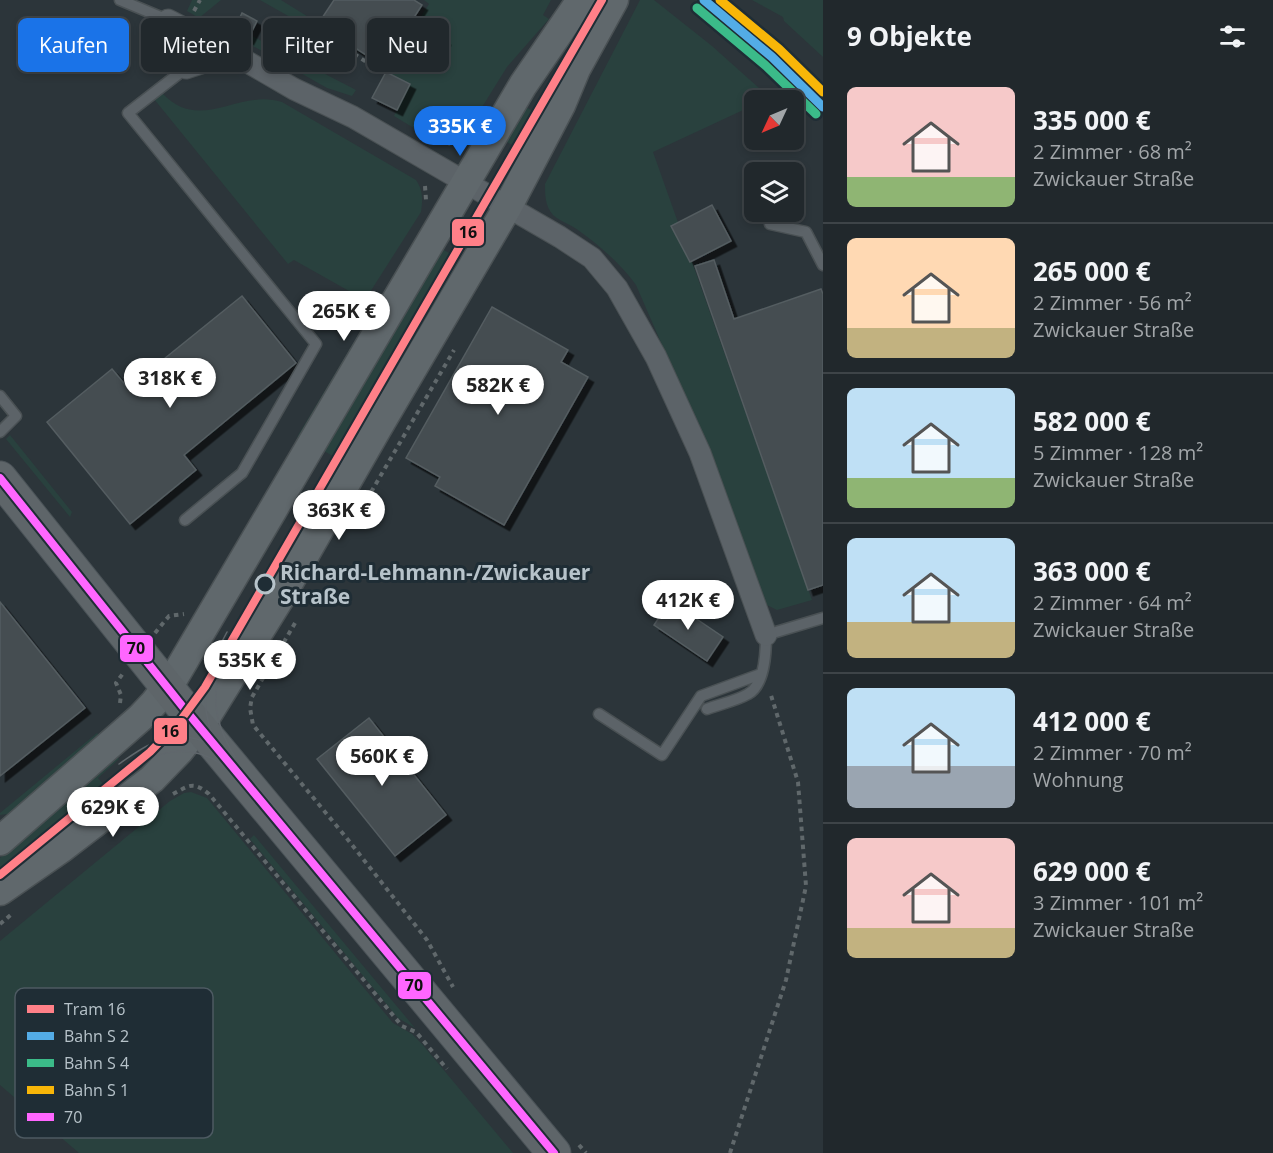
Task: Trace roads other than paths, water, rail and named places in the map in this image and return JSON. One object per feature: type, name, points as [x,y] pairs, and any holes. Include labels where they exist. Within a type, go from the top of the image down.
[{"type":"main road","points":[[0,842],[140,718],[167,687],[196,643],[523,85],[581,0]]},
{"type":"main road","points":[[0,891],[62,848],[152,779],[179,752],[200,726],[280,598],[507,208],[610,7]]},
{"type":"main road","points":[[0,478],[167,687],[566,1149]]},
{"type":"street","points":[[251,64],[294,89],[353,117],[560,237],[592,258],[617,288],[656,357],[690,429],[766,635]]},
{"type":"lane","points":[[120,0],[163,18]]},
{"type":"lane","points":[[181,72],[128,113],[316,344],[242,473],[185,520]]},
{"type":"lane","points":[[770,224],[806,232],[823,265]]},
{"type":"lane","points":[[0,396],[16,416],[0,432]]},
{"type":"lane","points":[[706,709],[750,693],[761,675],[765,662],[766,635],[823,618]]},
{"type":"lane","points":[[600,714],[662,755],[701,696],[761,675]]},
{"type":"tram line","name":"16","points":[[0,875],[150,752],[180,721],[205,687],[602,0]]},
{"type":"tram line","points":[[235,757],[220,724],[216,709],[216,694],[222,664],[238,631]]},
{"type":"tram line","points":[[219,750],[207,719],[205,704],[208,676],[227,632]]},
{"type":"tram line","points":[[119,764],[147,746],[168,738],[187,737],[204,741],[234,761],[273,805],[558,1153]]},
{"type":"tram line","points":[[119,777],[147,759],[161,754],[189,752],[204,755],[232,772],[295,847]]},
{"type":"place","name":"Richard-Lehmann-/Zwickauer Straße","points":[[265,584]]}]
